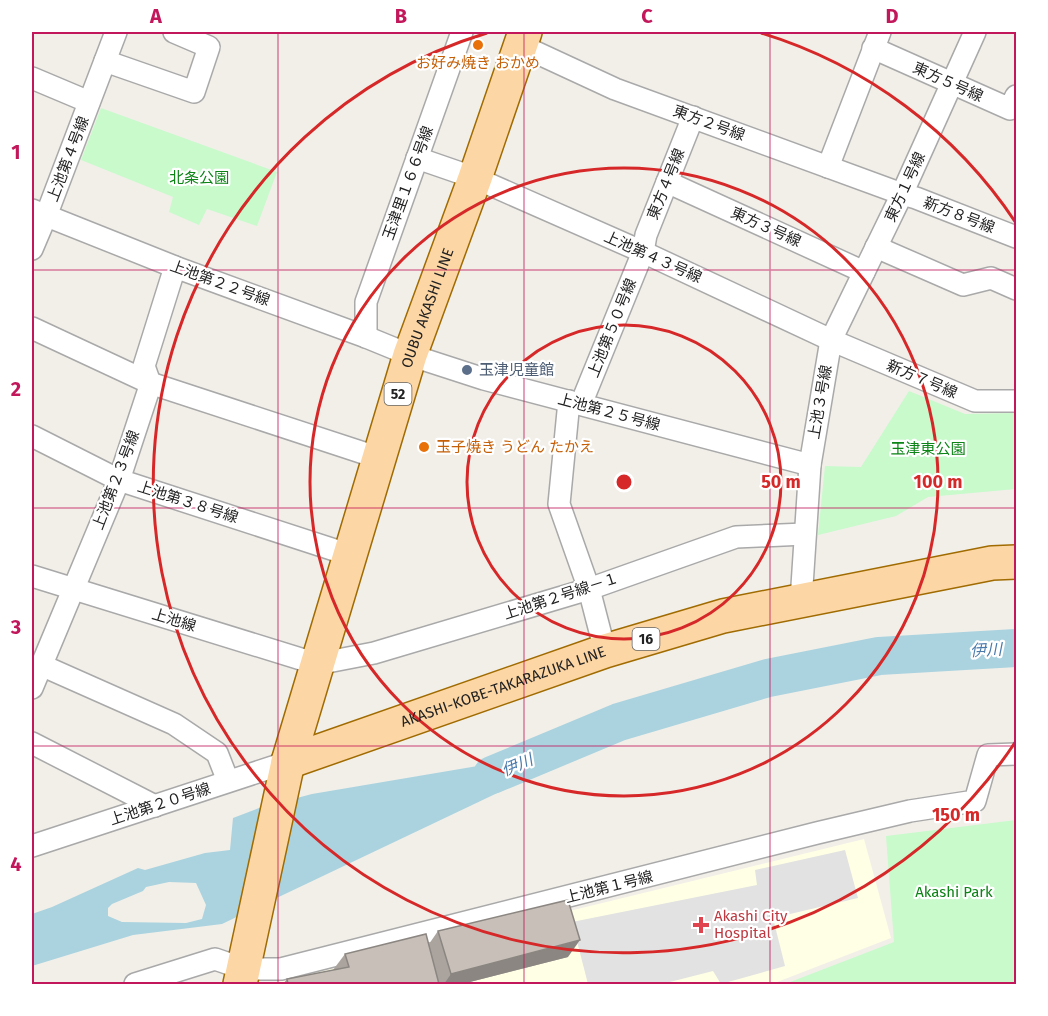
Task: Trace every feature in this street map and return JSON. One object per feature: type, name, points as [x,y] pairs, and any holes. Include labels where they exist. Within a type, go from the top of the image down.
[{"type":"main road","name":"OUBU AKASHI LINE","points":[[287,766],[410,356],[475,178],[522,38]]},
{"type":"main road","name":"AKASHI-KOBE-TAKARAZUKA LINE","points":[[287,766],[605,651],[723,616],[992,563],[1017,562]]},
{"type":"main road","points":[[242,977],[287,766]]},
{"type":"street","name":"上池第４号線","points":[[32,249],[39,213],[89,102],[116,32]]},
{"type":"street","points":[[105,61],[194,92],[209,48],[174,32]]},
{"type":"street","name":"玉津里１６６号線","points":[[366,337],[366,302],[462,32]]},
{"type":"street","name":"東方１号線","points":[[831,340],[902,194],[975,32]]},
{"type":"street","name":"東方２号線","points":[[522,38],[615,89],[902,194]]},
{"type":"street","name":"東方５号線","points":[[828,167],[877,40],[952,84],[1011,109],[1017,96]]},
{"type":"street","points":[[32,78],[89,102]]},
{"type":"street","name":"東方４号線","points":[[643,252],[646,235],[693,117]]},
{"type":"street","name":"上池第４３号線","points":[[417,158],[475,178],[643,252],[831,340]]},
{"type":"street","name":"東方３号線","points":[[667,182],[864,272]]},
{"type":"street","name":"新方８号線","points":[[902,194],[1017,237]]},
{"type":"street","name":"上池第２２号線","points":[[39,213],[175,267],[366,337],[410,356]]},
{"type":"street","points":[[876,247],[963,285],[991,278],[1017,289]]},
{"type":"street","name":"上池第５０号線","points":[[605,651],[589,589],[559,504],[575,403],[643,252]]},
{"type":"street","name":"上池第２３号線","points":[[32,688],[119,480],[150,383],[144,366],[175,267]]},
{"type":"street","points":[[32,328],[150,383],[379,458]]},
{"type":"street","name":"新方７号線","points":[[831,340],[975,401],[1017,401]]},
{"type":"street","name":"上池３号線","points":[[801,602],[810,465],[831,340]]},
{"type":"street","name":"上池第２５号線","points":[[410,356],[484,380],[810,465]]},
{"type":"street","name":"上池第３８号線","points":[[32,436],[119,480],[350,555]]},
{"type":"street","name":"上池第２号線－１","points":[[317,664],[374,653],[589,589],[736,537],[805,534]]},
{"type":"street","name":"上池線","points":[[32,576],[317,664]]},
{"type":"street","points":[[41,665],[174,724],[217,753],[228,781]]},
{"type":"street","points":[[32,743],[155,806]]},
{"type":"street","name":"上池第１号線","points":[[135,984],[215,959],[242,977],[281,969],[817,833],[910,811],[975,801],[988,755],[1017,754]]},
{"type":"street","name":"上池第２０号線","points":[[32,846],[228,781],[287,766]]},
{"type":"shaded area","name":"Akashi City Hospital","points":[[864,839],[891,938],[772,984],[270,984]]},
{"type":"shaded area","points":[[845,850],[858,898],[773,918],[785,966],[721,984],[713,971],[662,984],[588,984],[572,922],[757,885],[755,870]]},
{"type":"green space","name":"北条公園","points":[[101,108],[277,172],[257,226],[207,209],[199,225],[169,212],[173,197],[81,160]]},
{"type":"green space","name":"玉津東公園","points":[[909,391],[965,414],[1016,413],[1016,489],[928,497],[896,516],[818,535],[825,466],[861,467]]},
{"type":"green space","name":"Akashi Park","points":[[1016,820],[1016,984],[785,984],[894,942],[886,836]]},
{"type":"water","points":[[596,746],[222,924],[133,935],[32,966],[32,914],[138,868],[145,870],[205,853],[230,850],[233,818],[259,808],[312,794]],"holes":[[[169,882],[196,883],[206,905],[202,919],[186,923],[122,922],[108,916],[108,908],[112,904],[143,891],[146,887]]]},
{"type":"building","points":[[568,900],[580,940],[451,974],[438,931]]},
{"type":"building","points":[[426,934],[439,984],[288,984],[287,979],[349,967],[345,954]]},
{"type":"waterway","name":"伊川","points":[[492,775],[619,722],[768,678],[879,656],[1016,648]]},
{"type":"place","name":"お好み焼き おかめ","points":[[478,45]]},
{"type":"place","name":"玉津児童館","points":[[467,370]]},
{"type":"place","name":"玉子焼き うどん たかえ","points":[[424,447]]},
{"type":"place","name":"Akashi City Hospital","points":[[701,925]]}]
